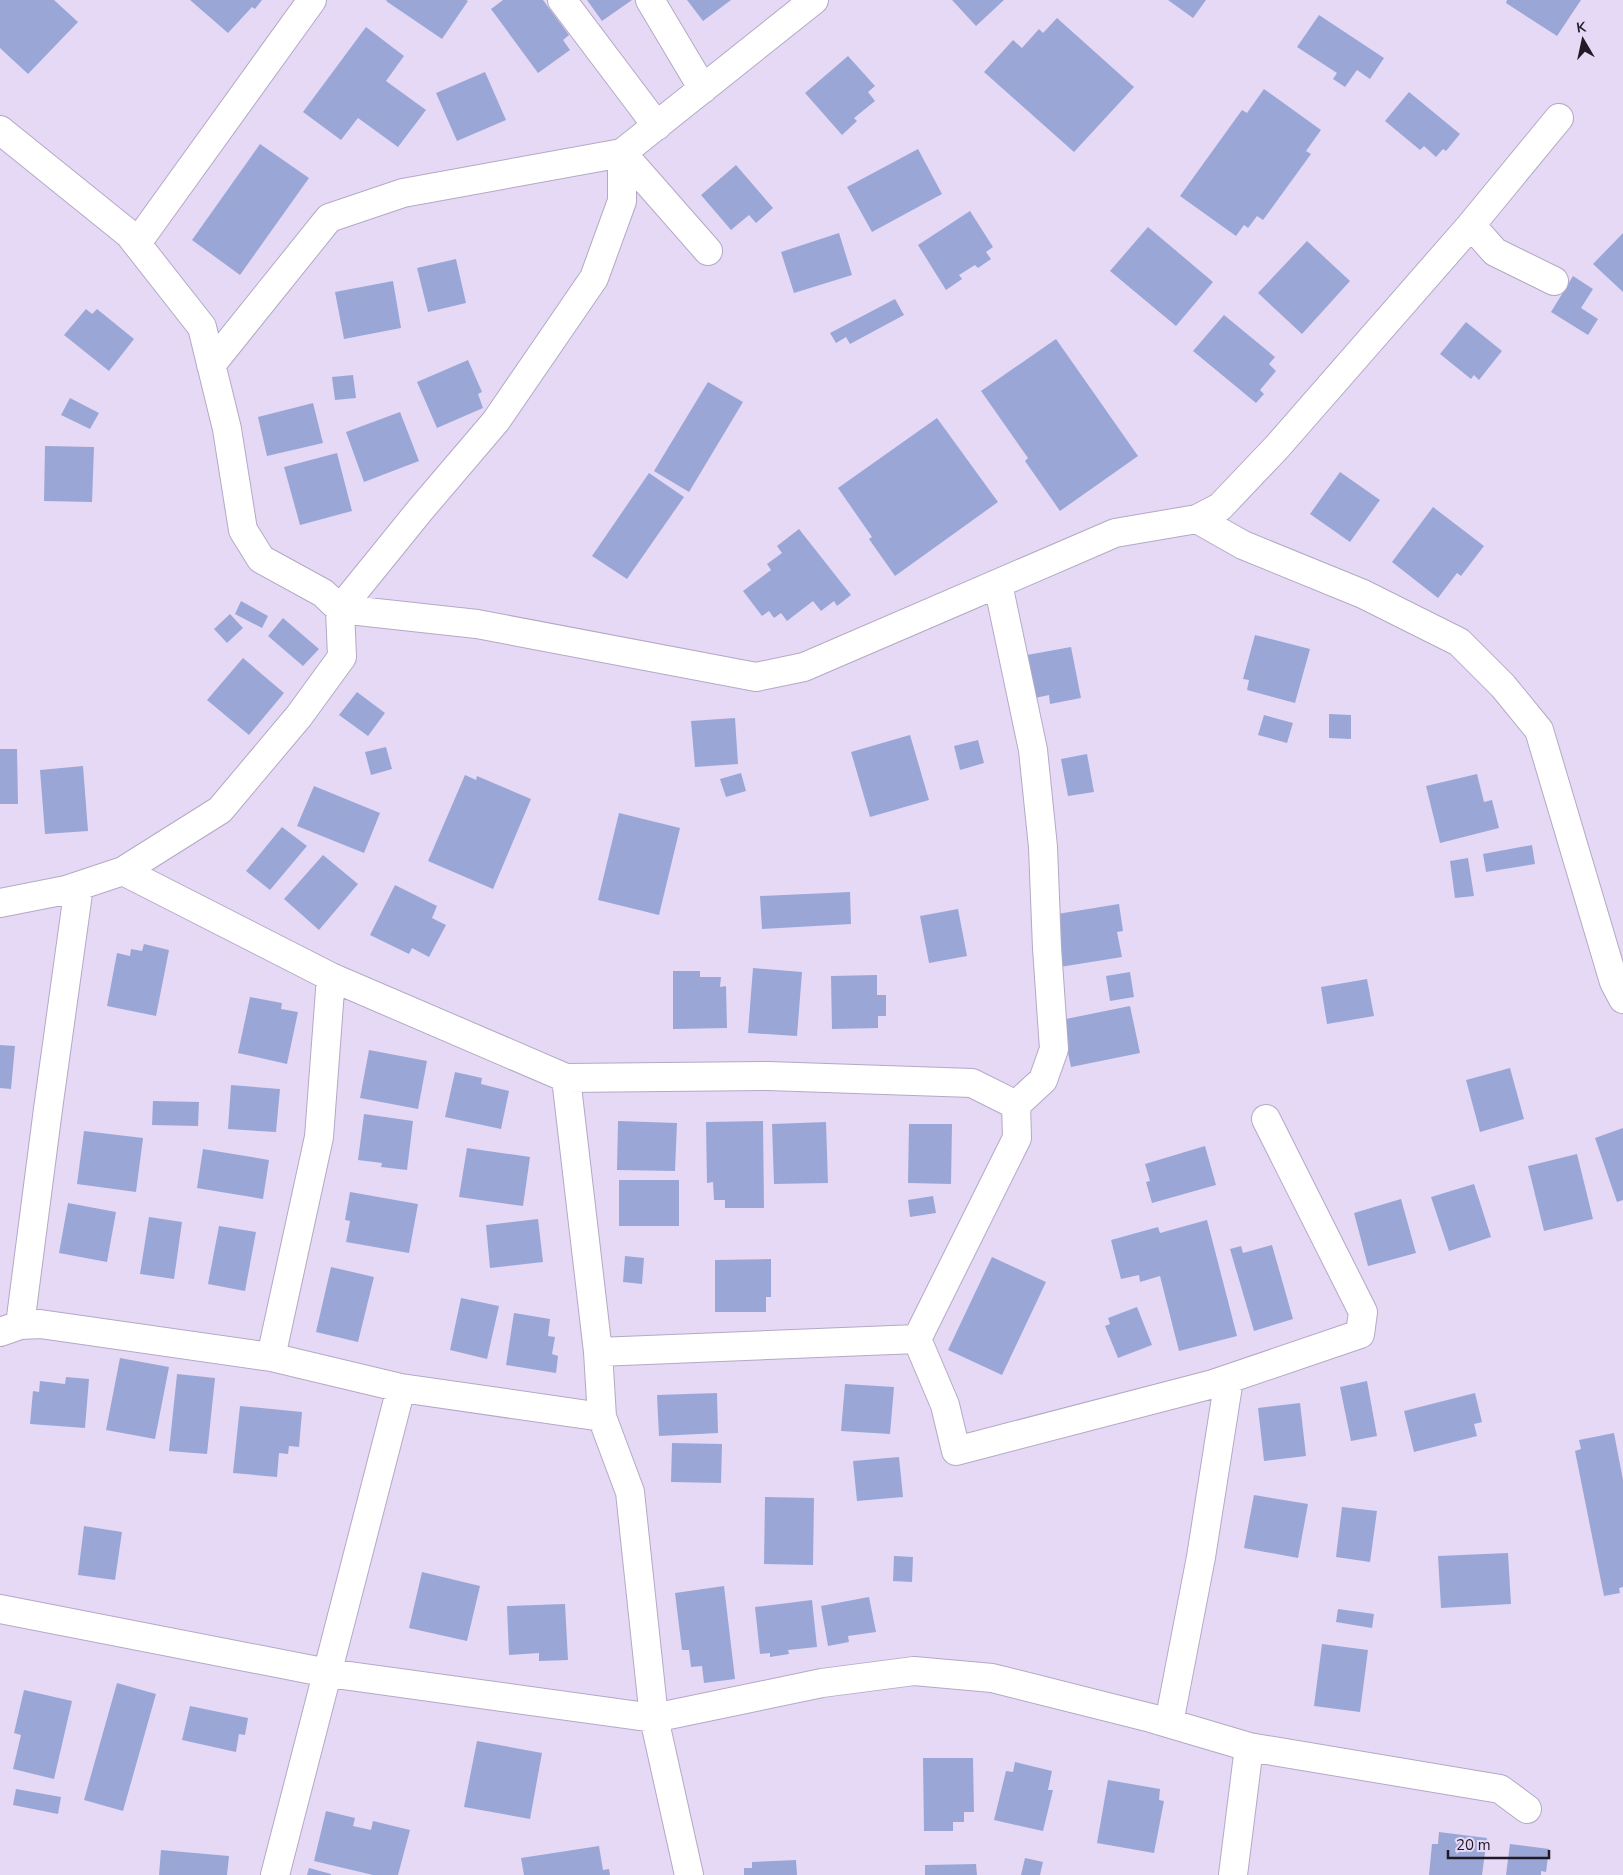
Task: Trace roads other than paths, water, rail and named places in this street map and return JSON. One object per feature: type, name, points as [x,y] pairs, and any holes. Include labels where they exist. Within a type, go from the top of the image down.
[{"type":"street","points":[[137,243],[312,0]]},
{"type":"street","points":[[562,0],[657,126]]},
{"type":"street","points":[[650,0],[704,89]]},
{"type":"street","points":[[211,365],[329,218],[403,193],[622,153],[814,0]]},
{"type":"street","points":[[0,130],[129,234],[202,327],[227,429],[243,530],[261,559],[323,593],[340,609],[477,624],[756,677],[804,667],[1115,533],[1197,519],[1220,507],[1277,447],[1471,226],[1559,118]]},
{"type":"street","points":[[622,153],[708,251]]},
{"type":"street","points":[[0,903],[66,890],[122,872],[220,810],[299,716],[342,657],[340,609],[421,509],[496,421],[594,278],[622,200],[622,153]]},
{"type":"street","points":[[1471,226],[1495,252],[1554,281]]},
{"type":"street","points":[[1197,519],[1243,545],[1363,594],[1459,642],[1503,686],[1539,730],[1614,982],[1623,999]]},
{"type":"street","points":[[998,584],[1033,750],[1043,848],[1054,1049],[1043,1080],[1016,1105],[1017,1138],[917,1339],[945,1405],[956,1451],[1229,1379],[1360,1334],[1362,1312],[1266,1119]]},
{"type":"street","points":[[122,872],[331,977],[566,1078],[768,1076],[972,1083],[1016,1105]]},
{"type":"street","points":[[79,886],[48,1109],[10,1328],[40,1324],[271,1357],[401,1388],[602,1418]]},
{"type":"street","points":[[271,1357],[319,1137],[331,977]]},
{"type":"street","points":[[566,1078],[598,1352],[602,1418],[630,1492],[654,1718],[689,1875]]},
{"type":"street","points":[[598,1352],[917,1339]]},
{"type":"street","points":[[1169,1723],[1201,1556],[1229,1379]]},
{"type":"street","points":[[275,1875],[401,1388]]},
{"type":"street","points":[[0,1609],[328,1673],[654,1718],[822,1682],[914,1671],[992,1678],[1169,1723],[1249,1747],[1500,1789],[1526,1809]]},
{"type":"street","points":[[1233,1875],[1249,1747]]}]
